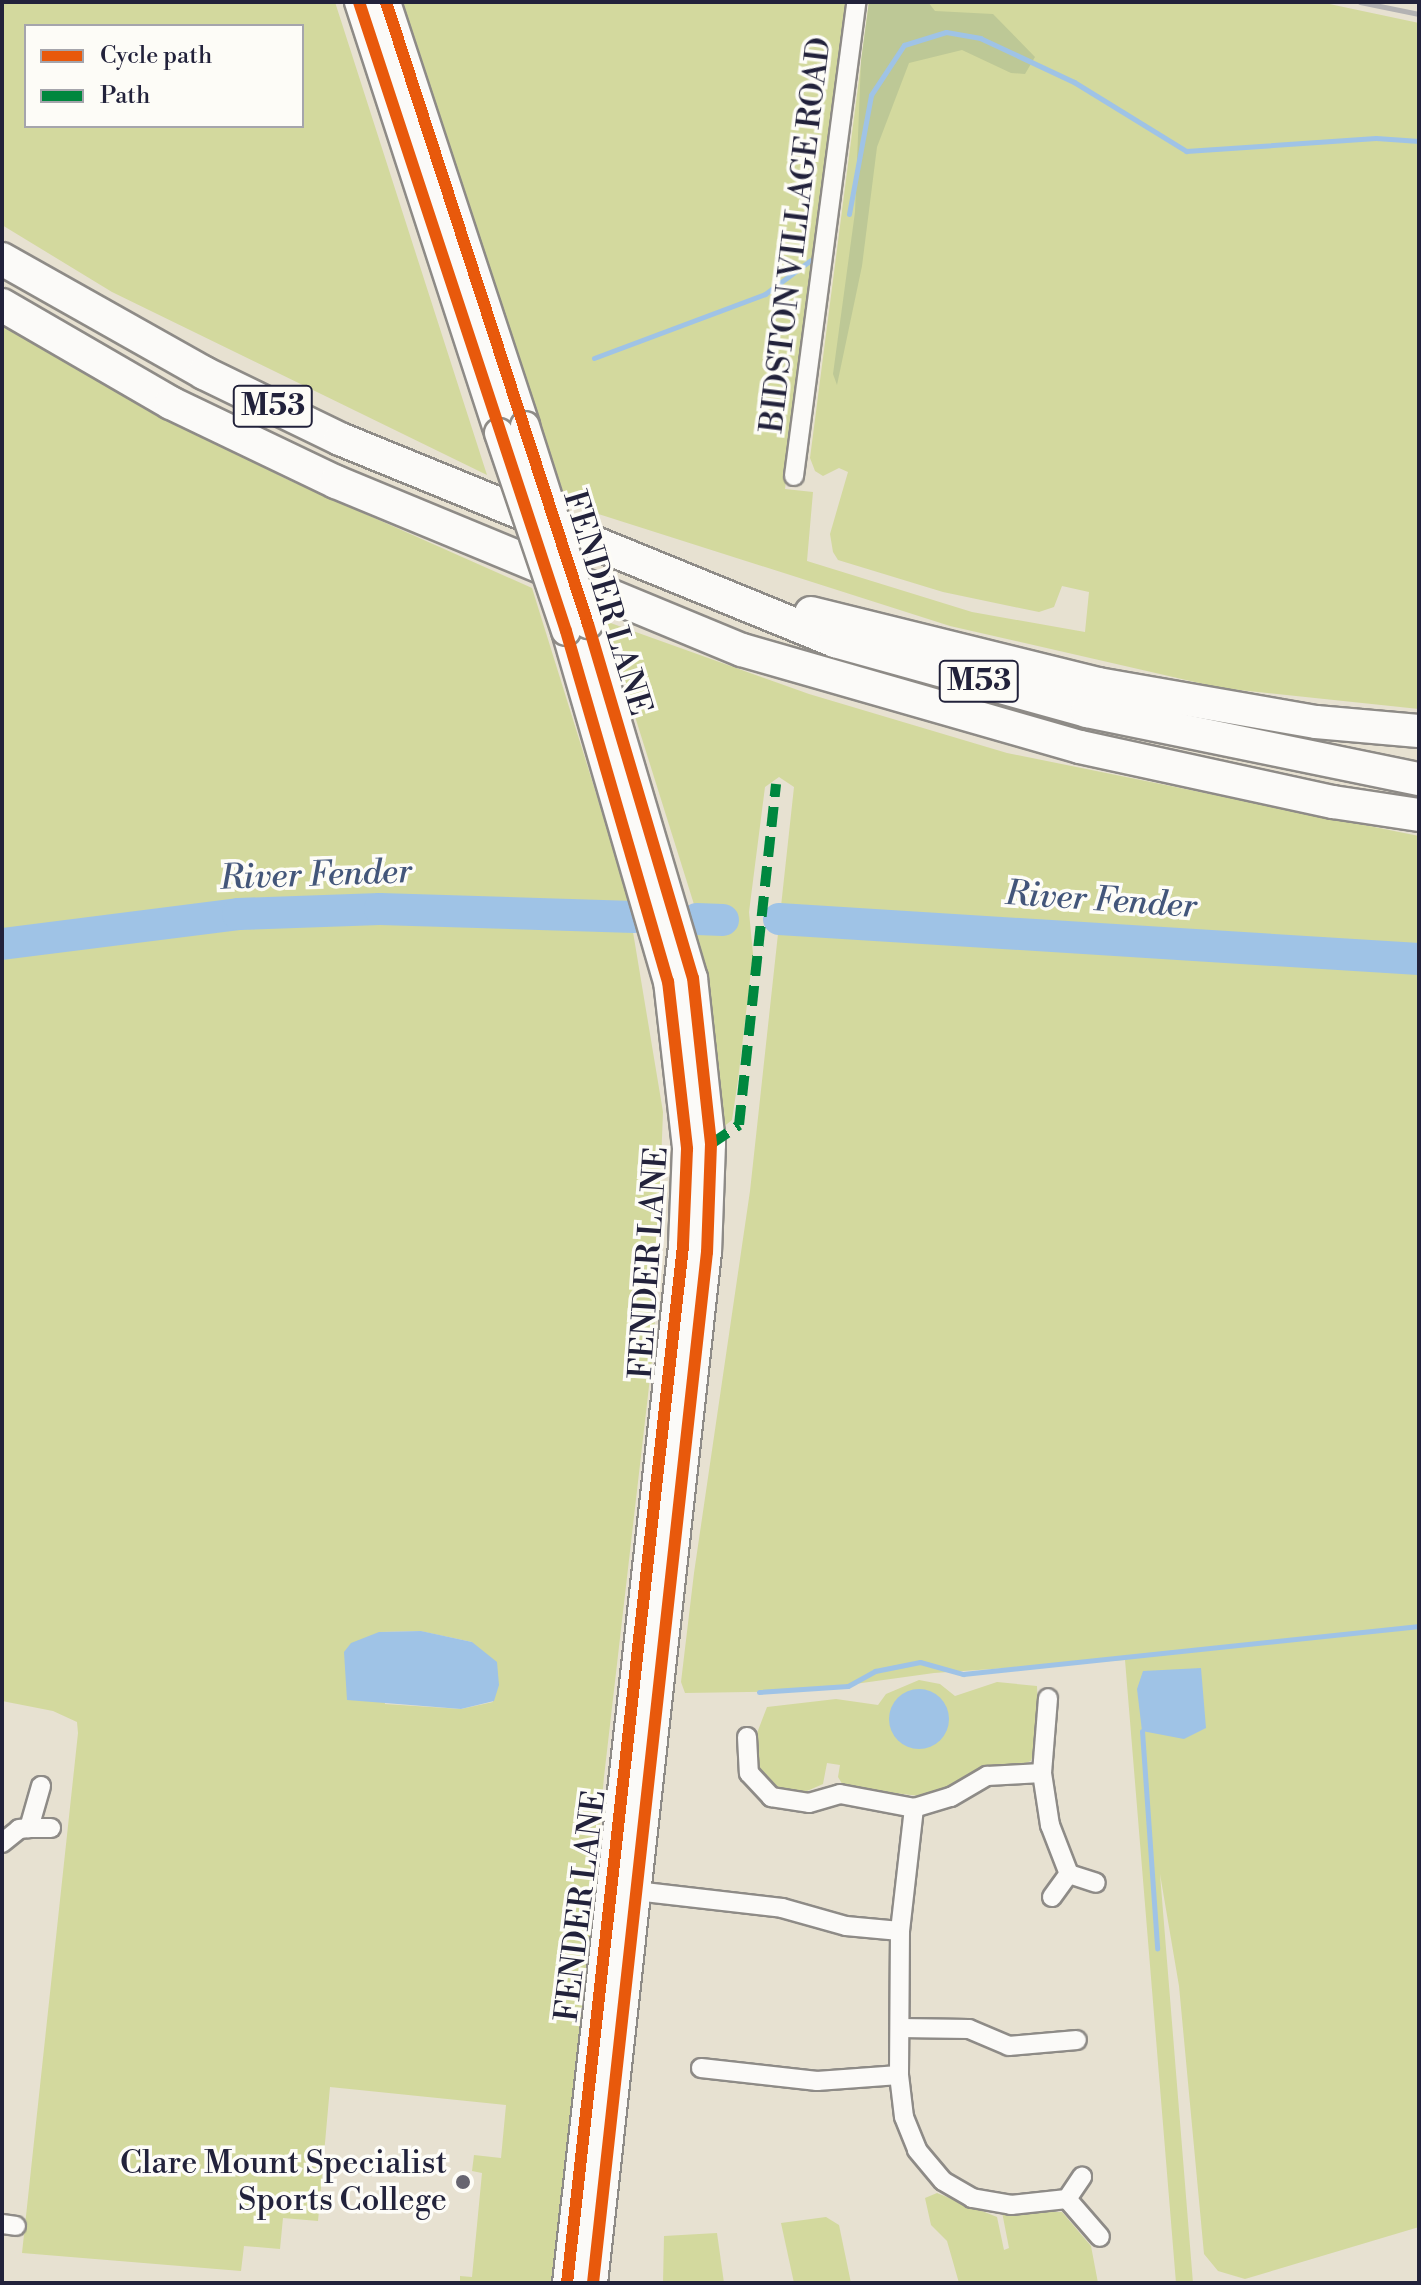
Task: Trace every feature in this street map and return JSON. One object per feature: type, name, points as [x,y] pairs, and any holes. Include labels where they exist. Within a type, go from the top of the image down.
[{"type":"highway","name":"M53","points":[[2,259],[204,373],[340,439],[684,582],[835,641],[1087,711],[1419,779]]},
{"type":"highway","name":"M53","points":[[2,305],[171,403],[336,482],[742,650],[1080,747],[1333,802],[1419,815]]},
{"type":"highway","name":"M53","points":[[684,582],[1098,684],[1316,722],[1419,731]]},
{"type":"main road","name":"FENDER LANE","points":[[359,2],[512,429],[693,978],[711,1144],[707,1252],[593,2283]]},
{"type":"main road","name":"FENDER LANE","points":[[386,2],[512,429]]},
{"type":"main road","name":"FENDER LANE","points":[[567,2283],[608,1889],[683,1246],[687,1149],[668,981],[577,628]]},
{"type":"street","name":"BIDSTON VILLAGE ROAD","points":[[794,476],[856,2]]},
{"type":"street","points":[[1048,1698],[1042,1773],[1050,1825],[1069,1874]]},
{"type":"street","points":[[747,1737],[749,1773],[771,1797],[809,1803],[840,1794],[914,1808],[951,1797],[987,1776],[1042,1773]]},
{"type":"street","points":[[29,1828],[41,1786]]},
{"type":"street","points":[[914,1808],[900,1931],[899,2075],[909,2134],[943,2181],[991,2203],[1067,2199]]},
{"type":"street","points":[[2,1843],[19,1829],[51,1828]]},
{"type":"street","points":[[1069,1874],[1096,1883]]},
{"type":"street","points":[[1052,1897],[1069,1874]]},
{"type":"street","points":[[608,1889],[782,1908],[846,1926],[900,1931]]},
{"type":"street","points":[[900,2028],[969,2029],[1009,2046],[1077,2040]]},
{"type":"street","points":[[701,2068],[817,2081],[899,2075]]},
{"type":"street","points":[[1067,2199],[1082,2177]]},
{"type":"street","points":[[1067,2199],[1100,2237]]},
{"type":"green space","points":[[2,2],[335,2],[487,475],[112,292],[2,225]]},
{"type":"green space","points":[[400,2],[848,2],[785,489],[813,492],[807,561],[972,612],[1085,632],[1089,592],[1062,586],[1054,607],[1039,612],[943,592],[838,560],[833,552],[830,534],[848,472],[839,468],[823,476],[815,471],[810,458],[869,2],[1320,2],[1419,23],[1419,709],[1221,688],[950,626],[567,504]]},
{"type":"green space","points":[[869,2],[928,2],[935,11],[993,14],[1035,57],[1025,74],[1011,73],[962,50],[909,63],[877,147],[862,266],[837,385],[833,374],[855,212],[861,61]]},
{"type":"green space","points":[[2,325],[282,477],[532,588],[633,912],[327,901],[2,934]]},
{"type":"green space","points":[[605,621],[809,694],[1007,753],[1419,836],[1419,957],[1069,930],[783,915],[781,925],[1419,965],[1419,2227],[1245,2279],[1218,2271],[1204,2254],[1179,1986],[1160,1874],[1193,2283],[1176,2283],[1125,1660],[934,1673],[804,1691],[685,1693],[681,1682],[694,1573],[750,1191],[794,787],[779,777],[765,787],[749,912],[753,954],[738,1080],[732,1120],[722,1128],[714,1041],[692,934],[703,933]]},
{"type":"green space","points":[[405,917],[632,926],[663,1112],[654,1343],[604,1777],[559,2283],[460,2283],[460,2276],[472,2277],[482,2173],[472,2171],[474,2155],[501,2158],[506,2105],[330,2087],[318,2221],[283,2218],[280,2249],[244,2246],[241,2271],[22,2253],[78,1733],[77,1722],[53,1711],[2,1701],[2,946],[275,919]],"holes":[[[420,1631],[472,1642],[493,1702],[461,1709],[385,1704],[379,1632]]]},
{"type":"green space","points":[[919,1680],[940,1684],[955,1696],[997,1682],[1037,1686],[1039,1735],[1031,1761],[928,1797],[844,1787],[838,1777],[840,1765],[827,1763],[823,1784],[807,1791],[807,1797],[794,1797],[767,1783],[756,1765],[754,1741],[767,1707],[836,1699],[878,1705],[886,1694]]},
{"type":"green space","points":[[937,2193],[997,2217],[1004,2250],[1009,2248],[1002,2212],[1062,2212],[1091,2246],[1098,2283],[959,2283],[947,2241],[931,2225],[925,2198]]},
{"type":"green space","points":[[826,2217],[839,2225],[851,2283],[794,2283],[781,2223]]},
{"type":"green space","points":[[717,2233],[724,2283],[663,2283],[664,2236]]},
{"type":"water","points":[[421,1631],[472,1642],[497,1662],[499,1685],[494,1701],[461,1709],[347,1700],[344,1652],[351,1643],[379,1632]]},
{"type":"water","points":[[1201,1668],[1206,1728],[1184,1739],[1142,1731],[1137,1689],[1143,1671]]},
{"type":"water","points":[[919,1689],[931,1691],[940,1698],[947,1707],[947,1731],[940,1740],[931,1747],[919,1749],[907,1747],[898,1740],[891,1731],[889,1719],[891,1707],[898,1698],[907,1691]]},
{"type":"waterway","points":[[849,214],[871,95],[904,45],[946,32],[980,38],[1074,82],[1186,151],[1376,138],[1419,141]]},
{"type":"waterway","points":[[594,358],[765,294],[811,260]]},
{"type":"waterway","name":"River Fender","points":[[2,944],[238,914],[380,909],[634,917]]},
{"type":"waterway","name":"River Fender","points":[[697,919],[723,920]]},
{"type":"waterway","name":"River Fender","points":[[779,919],[1419,959]]},
{"type":"waterway","points":[[759,1692],[848,1686],[875,1671],[920,1662],[963,1674],[1419,1626]]},
{"type":"waterway","points":[[1142,1731],[1157,1948]]},
{"type":"railway","points":[[1360,2],[1419,14]]},
{"type":"marked path","points":[[711,1144],[739,1125],[776,784]]},
{"type":"cycle path","points":[[359,2],[566,631],[668,981],[687,1149],[683,1246],[567,2283]]},
{"type":"cycle path","points":[[386,2],[588,624],[693,978],[711,1144],[707,1252],[593,2283]]},
{"type":"place","name":"Clare Mount Specialist Sports College","points":[[463,2182]]}]
